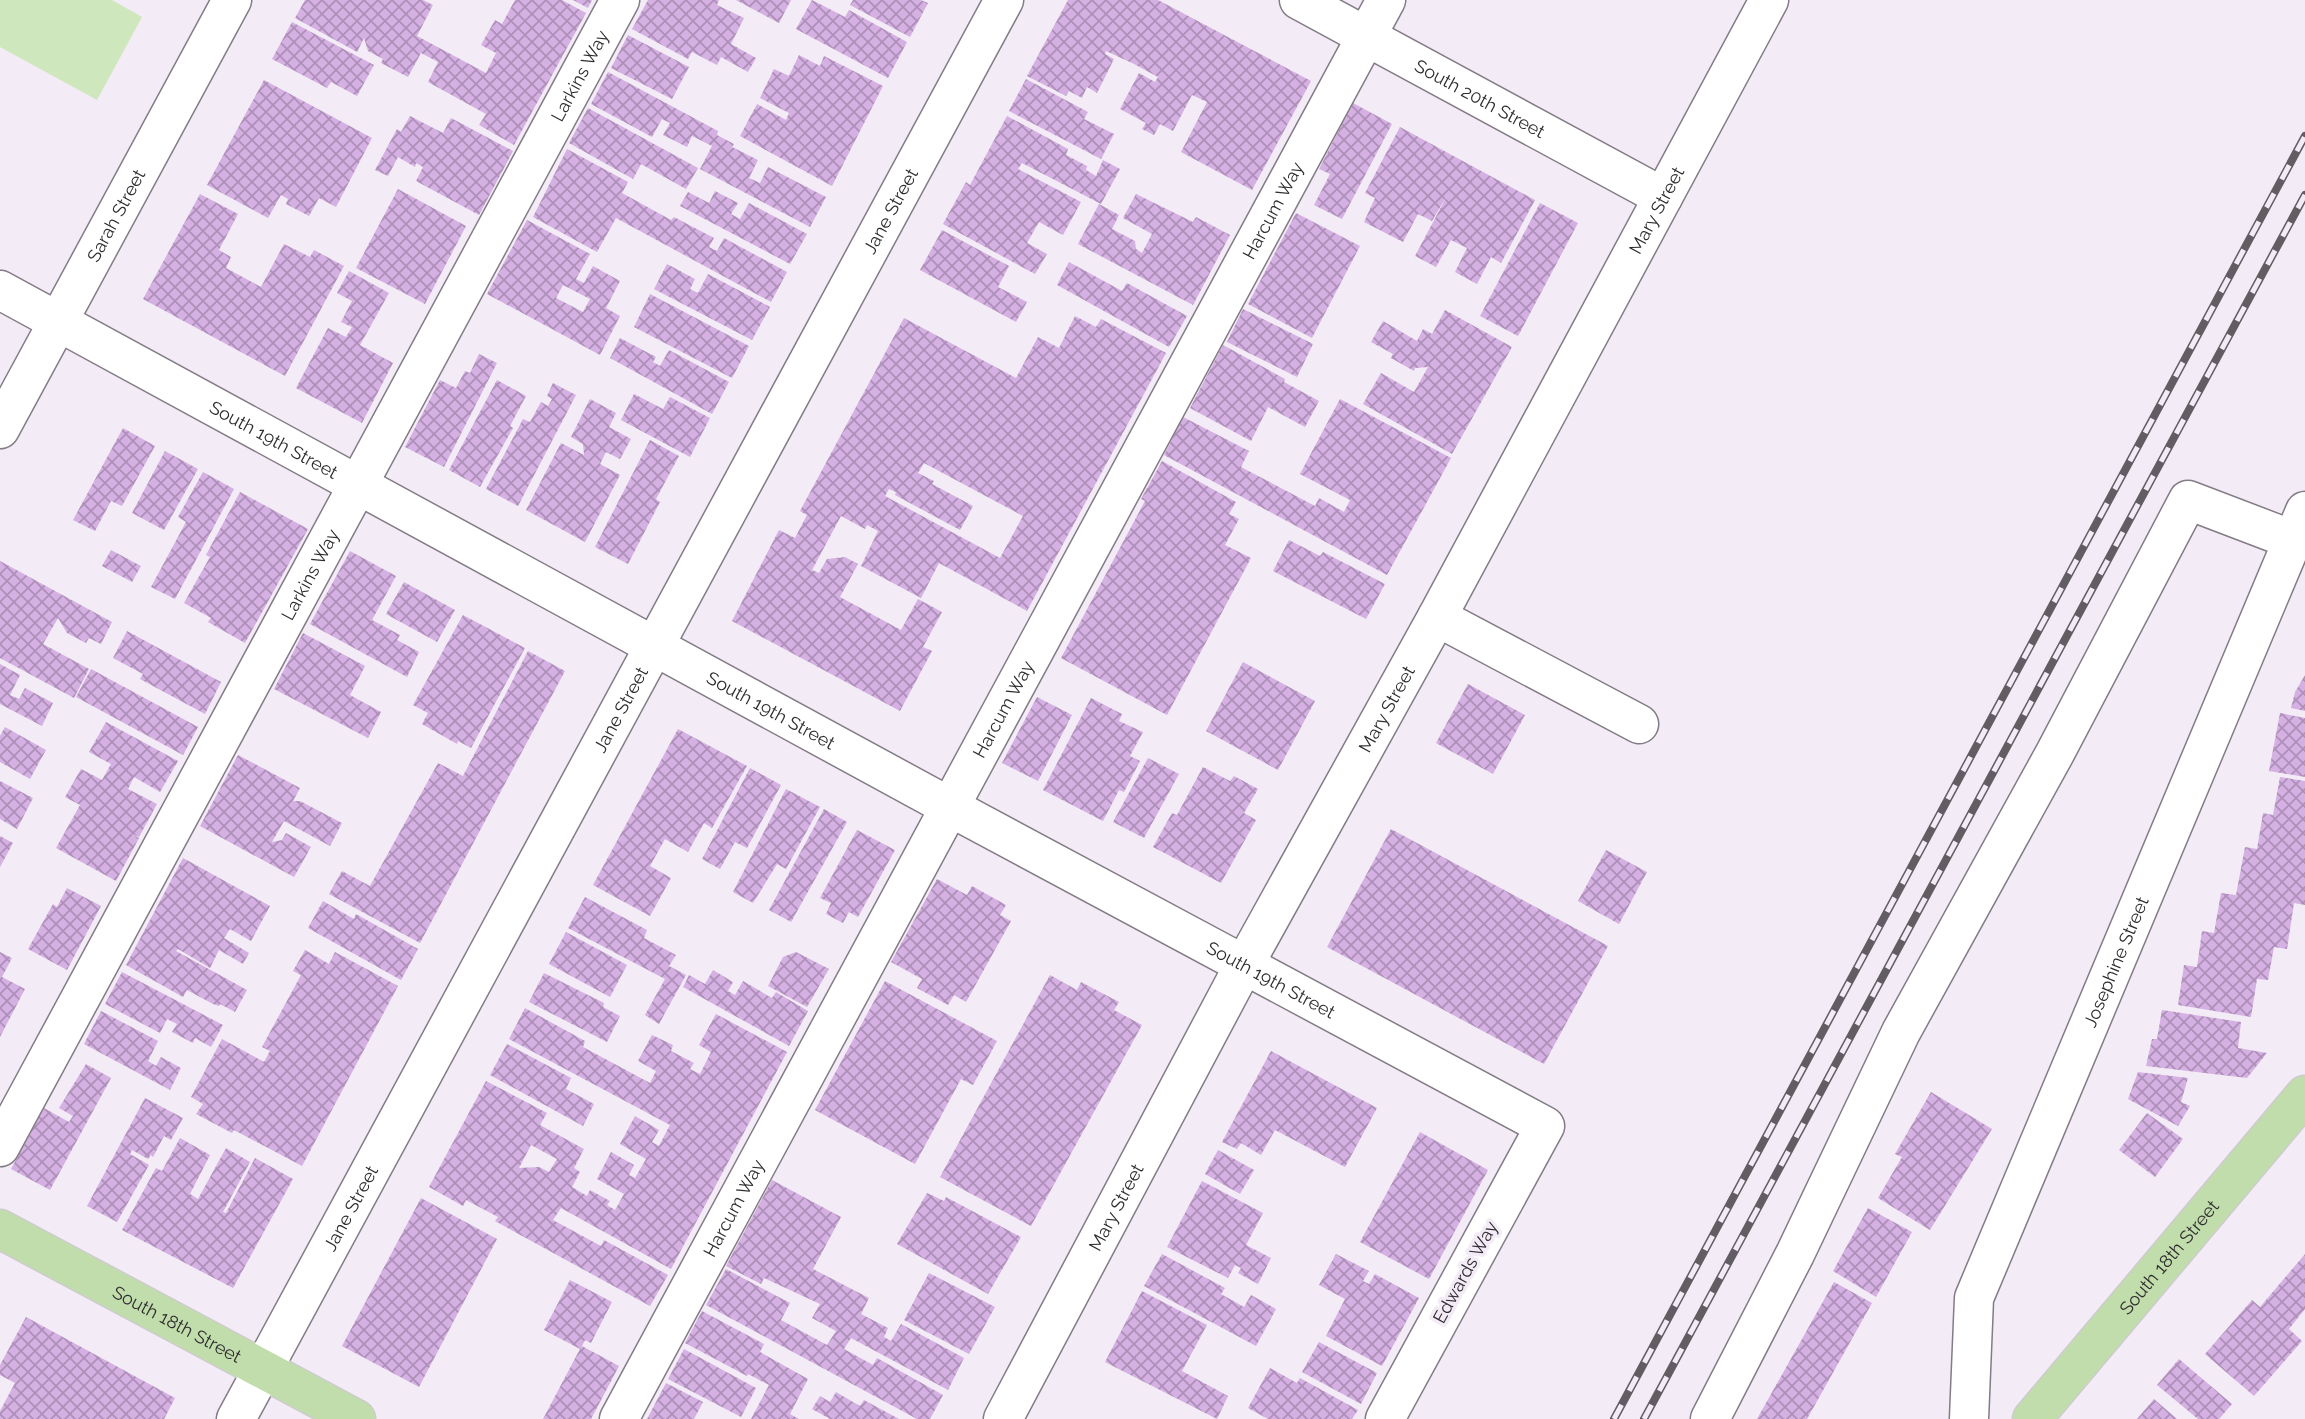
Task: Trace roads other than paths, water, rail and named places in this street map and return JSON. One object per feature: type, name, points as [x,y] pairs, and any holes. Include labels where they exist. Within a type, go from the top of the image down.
[{"type":"main road","name":"South 18th Street","points":[[2032,1419],[2305,1095]]},
{"type":"main road","name":"South 18th Street","points":[[0,1229],[356,1419]]},
{"type":"street","name":"Sarah Street","points":[[0,429],[232,0]]},
{"type":"street","name":"Larkins Way","points":[[0,1147],[620,0]]},
{"type":"street","name":"Jane Street","points":[[236,1419],[1004,0]]},
{"type":"street","name":"South 20th Street","points":[[1299,0],[1663,197]]},
{"type":"street","name":"Harcum Way","points":[[619,1419],[1386,0]]},
{"type":"street","name":"Mary Street","points":[[1003,1419],[1244,965],[1437,617],[1769,0]]},
{"type":"street","name":"South 19th Street","points":[[0,290],[948,806],[1545,1126]]},
{"type":"street","points":[[1710,1419],[1795,1254],[1901,1032],[2055,753],[2188,500],[2299,526]]},
{"type":"street","name":"Josephine Street","points":[[1969,1419],[1974,1298],[2299,526]]},
{"type":"street","points":[[1437,617],[1639,723]]},
{"type":"street","name":"Edwards Way","points":[[1385,1419],[1545,1126]]},
{"type":"railway","points":[[1614,1419],[2305,136]]},
{"type":"railway","points":[[1644,1419],[2305,195]]}]
